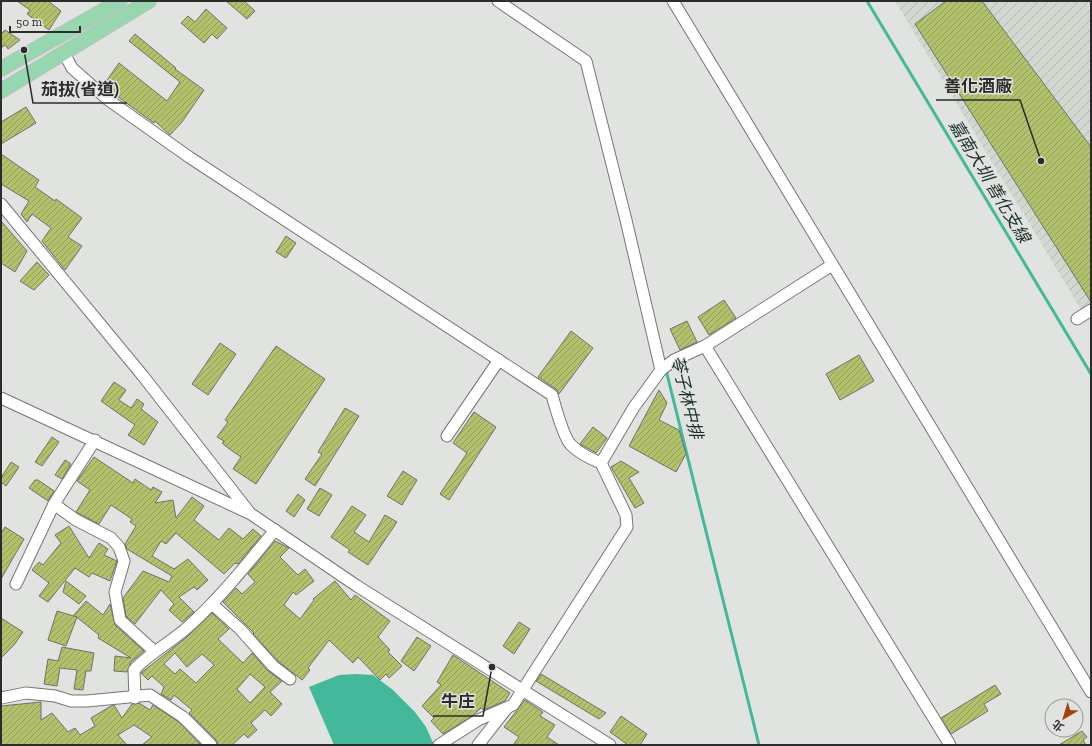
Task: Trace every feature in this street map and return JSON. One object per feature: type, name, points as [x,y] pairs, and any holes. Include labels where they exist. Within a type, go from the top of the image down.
[{"type":"main road","points":[[1,69],[120,1]]},
{"type":"main road","points":[[1,91],[148,1]]},
{"type":"street","points":[[498,1],[586,61],[662,368]]},
{"type":"street","points":[[673,1],[1091,692]]},
{"type":"street","points":[[64,53],[72,68],[113,104],[189,157],[552,395],[557,413],[570,444],[587,457],[601,463],[626,514],[627,527],[513,705],[478,720],[439,745]]},
{"type":"street","points":[[1,204],[134,365],[227,481],[251,514]]},
{"type":"street","points":[[601,463],[634,407],[662,368],[674,360],[705,346],[832,265]]},
{"type":"street","points":[[1077,319],[1091,310]]},
{"type":"street","points":[[705,346],[950,745]]},
{"type":"street","points":[[447,436],[499,360]]},
{"type":"street","points":[[1,398],[95,440],[251,514],[357,586],[610,745]]},
{"type":"street","points":[[16,584],[54,504],[95,440]]},
{"type":"street","points":[[54,504],[76,520],[110,538],[119,547],[124,561],[115,592],[120,620],[154,651]]},
{"type":"street","points":[[135,698],[134,670],[154,651],[188,627],[212,604],[235,580],[275,530]]},
{"type":"street","points":[[212,604],[240,628],[273,666],[290,679]]},
{"type":"street","points":[[1,698],[26,693],[55,696],[71,701],[135,698],[150,695],[183,717],[211,745]]},
{"type":"street","points":[[478,745],[508,708]]},
{"type":"shaded area","points":[[895,1],[1089,1],[1091,4],[1091,319],[1088,321]]},
{"type":"shaded area","points":[[339,675],[373,675],[393,690],[415,712],[426,727],[434,745],[334,745],[309,687]]},
{"type":"building","points":[[17,1],[48,1],[61,11],[49,30],[27,14],[30,10]]},
{"type":"building","points":[[226,1],[244,1],[255,11],[247,19]]},
{"type":"building","points":[[946,1],[982,1],[1091,147],[1091,302],[915,24]]},
{"type":"building","points":[[206,9],[227,28],[217,39],[212,34],[204,43],[181,23],[188,16],[195,22]]},
{"type":"building","points":[[5,30],[20,40],[8,49],[5,45],[1,48],[1,34]]},
{"type":"building","points":[[135,34],[176,68],[175,69],[204,90],[182,122],[170,135],[155,121],[154,123],[103,86],[119,63],[167,101],[180,82],[129,41]]},
{"type":"building","points":[[26,107],[36,123],[1,144],[1,122]]},
{"type":"building","points":[[1,154],[39,180],[35,187],[55,201],[56,199],[82,218],[68,237],[82,246],[65,270],[42,241],[51,228],[32,214],[27,222],[21,214],[29,201],[1,184]]},
{"type":"building","points":[[1,221],[27,251],[15,272],[1,263]]},
{"type":"building","points":[[286,236],[296,243],[286,258],[276,252]]},
{"type":"building","points":[[37,262],[49,275],[34,290],[20,281]]},
{"type":"building","points":[[724,300],[736,318],[709,335],[698,317]]},
{"type":"building","points":[[687,321],[697,342],[680,350],[670,329]]},
{"type":"building","points":[[571,331],[593,348],[559,394],[556,389],[538,377]]},
{"type":"building","points":[[220,343],[236,354],[208,395],[192,384]]},
{"type":"building","points":[[276,346],[325,379],[256,484],[233,469],[241,457],[222,443],[224,441],[217,437],[228,422],[225,420]]},
{"type":"building","points":[[859,355],[874,381],[840,400],[826,374]]},
{"type":"building","points":[[114,382],[126,390],[119,400],[131,408],[137,399],[144,404],[141,409],[158,422],[144,445],[128,435],[135,425],[101,401]]},
{"type":"building","points":[[659,390],[667,403],[659,420],[679,430],[686,454],[676,472],[629,446]]},
{"type":"building","points":[[345,408],[359,416],[315,486],[305,479],[322,454],[318,452]]},
{"type":"building","points":[[474,412],[496,427],[449,500],[440,494],[467,453],[453,443]]},
{"type":"building","points":[[593,427],[607,438],[596,453],[580,444]]},
{"type":"building","points":[[52,437],[59,442],[42,466],[35,462]]},
{"type":"building","points":[[94,457],[133,483],[135,479],[151,490],[153,487],[162,492],[155,503],[173,500],[176,518],[192,497],[204,506],[194,520],[219,540],[229,528],[243,539],[253,529],[261,536],[238,564],[235,563],[224,574],[176,533],[166,544],[161,541],[152,556],[174,569],[188,559],[208,580],[197,590],[194,587],[179,597],[194,612],[182,622],[169,610],[174,604],[161,590],[135,624],[126,616],[123,598],[143,571],[169,582],[172,576],[127,549],[125,544],[136,526],[130,522],[132,519],[111,505],[99,524],[76,512],[90,490],[77,481]]},
{"type":"building","points":[[65,460],[71,464],[62,479],[55,475]]},
{"type":"building","points":[[621,461],[639,472],[629,478],[644,503],[635,508],[611,467]]},
{"type":"building","points":[[11,462],[19,467],[6,486],[1,482],[1,478]]},
{"type":"building","points":[[403,471],[417,480],[402,505],[387,496]]},
{"type":"building","points":[[35,480],[38,480],[54,491],[48,501],[29,488]]},
{"type":"building","points":[[320,488],[332,495],[319,516],[307,509]]},
{"type":"building","points":[[298,494],[305,500],[294,517],[286,511]]},
{"type":"building","points":[[352,506],[366,515],[354,532],[369,542],[385,515],[397,522],[368,565],[348,552],[350,550],[331,537]]},
{"type":"building","points":[[69,526],[89,558],[99,543],[108,549],[104,555],[117,561],[110,581],[92,573],[89,577],[75,568],[48,602],[39,596],[49,583],[32,570],[39,562],[43,565],[61,543],[55,535]]},
{"type":"building","points":[[5,527],[24,539],[1,579],[1,534]]},
{"type":"building","points":[[275,541],[289,548],[280,557],[298,575],[305,569],[314,581],[296,595],[293,592],[284,605],[300,619],[314,600],[313,599],[335,581],[351,600],[355,595],[390,621],[378,637],[390,650],[388,652],[402,666],[389,678],[386,674],[380,680],[358,657],[353,663],[329,640],[308,668],[310,670],[302,680],[278,661],[253,634],[254,633],[223,602],[236,588],[242,594],[255,582],[248,574]]},
{"type":"building","points":[[66,581],[86,596],[79,604],[63,592]]},
{"type":"building","points":[[86,601],[103,615],[110,604],[115,625],[144,651],[131,662],[127,672],[114,671],[115,656],[131,658],[98,638],[99,635],[74,615]]},
{"type":"building","points":[[57,611],[77,617],[66,646],[48,640]]},
{"type":"building","points":[[212,613],[229,629],[218,639],[243,663],[252,653],[268,671],[282,681],[270,692],[282,704],[271,716],[265,710],[251,723],[257,730],[248,738],[244,734],[232,745],[218,745],[216,740],[189,713],[192,710],[174,695],[171,700],[161,694],[164,687],[152,676],[148,680],[141,673],[187,637]],"holes":[[[175,653],[187,667],[202,654],[214,665],[196,683],[180,669],[175,674],[164,664]],[[250,674],[265,687],[250,703],[237,689]]]},
{"type":"building","points":[[1,618],[23,632],[14,645],[1,658]]},
{"type":"building","points":[[519,622],[530,629],[514,654],[503,646]]},
{"type":"building","points":[[417,637],[431,646],[414,671],[401,661]]},
{"type":"building","points":[[62,647],[94,653],[91,671],[86,671],[83,690],[74,689],[77,670],[60,668],[57,686],[44,684],[48,659],[58,661]]},
{"type":"building","points":[[453,655],[510,693],[505,701],[484,710],[481,708],[472,716],[443,734],[431,721],[434,718],[422,706],[441,685],[437,682]]},
{"type":"building","points":[[541,674],[606,713],[599,719],[536,681]]},
{"type":"building","points":[[995,685],[1001,694],[984,704],[988,711],[951,734],[941,718]]},
{"type":"building","points":[[525,700],[543,712],[540,716],[555,725],[547,737],[559,745],[513,745],[519,737],[504,727]]},
{"type":"building","points":[[41,702],[41,720],[52,713],[68,732],[75,728],[80,735],[95,726],[91,718],[111,706],[114,705],[122,718],[132,704],[139,703],[150,710],[153,705],[179,722],[201,745],[142,745],[152,737],[134,725],[118,735],[127,745],[1,745],[1,706]]},
{"type":"building","points":[[621,716],[647,734],[640,745],[628,745],[610,732]]},
{"type":"building","points":[[1084,733],[1087,737],[1083,740],[1086,745],[1059,745],[1070,738],[1084,738]]},
{"type":"waterway","name":"嘉南大圳 善化支線","points":[[867,1],[1091,374]]},
{"type":"waterway","name":"苓子林中排","points":[[666,370],[759,745]]},
{"type":"place","name":"茄拔(省道)","points":[[24,50]]},
{"type":"place","name":"善化酒廠","points":[[1041,161]]},
{"type":"place","name":"牛庄","points":[[492,667]]}]
